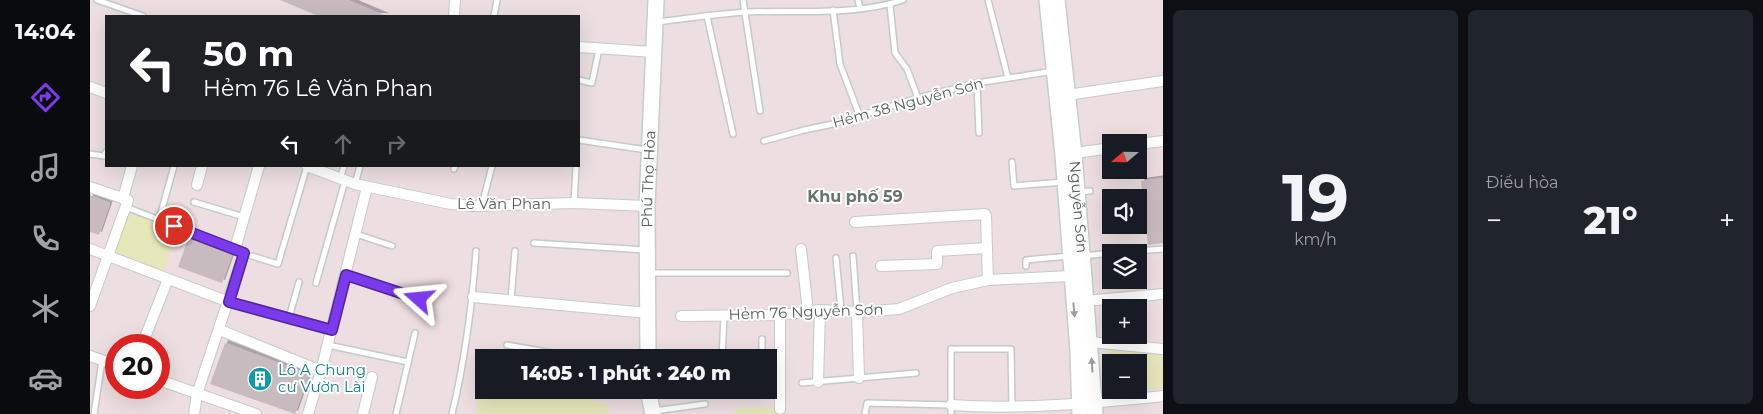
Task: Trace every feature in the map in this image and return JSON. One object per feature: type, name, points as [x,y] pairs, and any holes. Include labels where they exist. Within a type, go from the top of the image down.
[{"type":"street","points":[[454,15],[455,0]]},
{"type":"street","name":"Phú Thọ Hòa","points":[[648,349],[647,206],[656,0]]},
{"type":"street","name":"Nguyễn Sơn","points":[[1047,0],[1054,71],[1068,154],[1077,188],[1076,256],[1085,301],[1090,342],[1088,409]]},
{"type":"street","name":"Nguyễn Sơn","points":[[1057,0],[1067,95],[1068,154]]},
{"type":"street","points":[[580,47],[653,52]]},
{"type":"street","points":[[1067,95],[1163,81]]},
{"type":"street","points":[[90,87],[105,93]]},
{"type":"street","points":[[1148,143],[1163,141]]},
{"type":"street","points":[[1068,154],[1102,149]]},
{"type":"street","points":[[90,306],[124,203],[132,167]]},
{"type":"street","points":[[197,185],[202,167]]},
{"type":"street","points":[[194,414],[197,394],[220,330],[244,253],[244,217],[259,167]]},
{"type":"street","name":"Lê Văn Phan","points":[[310,167],[368,187],[451,204],[482,206],[574,203],[647,206]]},
{"type":"street","points":[[90,187],[124,203]]},
{"type":"street","points":[[308,414],[322,371],[368,187]]},
{"type":"street","points":[[855,222],[985,214],[988,280]]},
{"type":"street","points":[[881,266],[937,264],[937,251],[987,248]]},
{"type":"street","points":[[90,249],[229,302],[332,330]]},
{"type":"street","points":[[801,249],[808,312]]},
{"type":"street","name":"Nguyễn Sơn","points":[[1076,256],[1071,276],[1088,409]]},
{"type":"street","name":"Hẻm 76 Nguyễn Sơn","points":[[681,316],[780,315],[820,310],[857,312],[899,309],[952,288],[988,280],[1071,276]]},
{"type":"street","points":[[146,334],[168,279]]},
{"type":"street","points":[[1085,301],[1163,294]]},
{"type":"street","points":[[473,297],[648,313]]},
{"type":"street","points":[[818,382],[820,310]]},
{"type":"street","points":[[857,312],[859,378]]},
{"type":"street","points":[[780,315],[780,409]]},
{"type":"street","points":[[220,330],[322,371]]},
{"type":"street","points":[[1090,342],[1163,349]]},
{"type":"street","points":[[90,356],[105,361]]},
{"type":"street","points":[[363,414],[372,377]]},
{"type":"street","points":[[170,384],[256,414]]},
{"type":"street","points":[[951,410],[992,411],[1012,407],[1024,410],[1088,409],[1163,396]]},
{"type":"street","points":[[650,399],[652,413]]},
{"type":"lane","points":[[98,0],[140,15]]},
{"type":"lane","points":[[494,15],[497,0]]},
{"type":"lane","points":[[743,0],[760,111]]},
{"type":"lane","points":[[858,0],[860,8]]},
{"type":"lane","points":[[655,22],[745,12],[860,8],[890,5],[903,0]]},
{"type":"lane","points":[[988,0],[1008,78]]},
{"type":"lane","points":[[890,5],[895,52],[907,69],[918,98]]},
{"type":"lane","points":[[833,10],[840,64],[860,117]]},
{"type":"lane","points":[[707,16],[733,134]]},
{"type":"lane","points":[[580,80],[592,83],[599,49]]},
{"type":"lane","name":"Hẻm 38 Nguyễn Sơn","points":[[764,141],[860,117],[918,98],[977,83],[1054,71]]},
{"type":"lane","points":[[977,83],[979,133]]},
{"type":"lane","points":[[580,140],[649,150]]},
{"type":"lane","points":[[90,154],[104,156],[105,154]]},
{"type":"lane","points":[[1012,162],[1014,186],[1077,188]]},
{"type":"lane","points":[[159,220],[174,167]]},
{"type":"lane","points":[[124,203],[159,220],[278,264],[307,167]]},
{"type":"lane","points":[[344,167],[347,181]]},
{"type":"lane","points":[[316,283],[347,181],[359,167]]},
{"type":"lane","points":[[482,206],[492,167]]},
{"type":"lane","points":[[574,203],[576,167]]},
{"type":"lane","points":[[194,202],[244,217]]},
{"type":"lane","points":[[356,234],[392,246]]},
{"type":"lane","points":[[534,243],[647,250]]},
{"type":"lane","points":[[1147,250],[1163,249]]},
{"type":"lane","points":[[452,414],[462,370],[473,297],[476,251]]},
{"type":"lane","points":[[511,301],[515,251]]},
{"type":"lane","points":[[1026,266],[1026,260],[1102,255]]},
{"type":"lane","points":[[853,256],[857,312]]},
{"type":"lane","points":[[836,258],[841,310]]},
{"type":"lane","points":[[647,274],[787,273]]},
{"type":"lane","points":[[346,275],[419,299]]},
{"type":"lane","points":[[288,318],[299,282]]},
{"type":"lane","points":[[720,315],[722,349]]},
{"type":"lane","points":[[396,414],[415,333]]},
{"type":"lane","points":[[762,339],[762,349]]},
{"type":"lane","points":[[328,345],[408,362]]},
{"type":"lane","points":[[507,345],[530,349]]},
{"type":"lane","points":[[865,414],[867,403],[951,410],[951,349],[1011,349],[1012,407]]},
{"type":"lane","points":[[94,414],[102,360]]},
{"type":"lane","points":[[802,383],[916,373]]},
{"type":"lane","points":[[652,413],[705,404]]},
{"type":"green space","points":[[129,213],[178,230],[164,270],[115,253]]},
{"type":"green space","points":[[1109,349],[1163,356],[1163,388],[1147,389],[1147,354],[1109,354]]},
{"type":"green space","points":[[478,399],[594,399],[595,403],[606,404],[610,414],[476,414]]},
{"type":"green space","points":[[784,407],[785,414],[733,414],[740,408]]},
{"type":"building","points":[[280,0],[348,0],[384,15],[316,15]]},
{"type":"building","points":[[1163,178],[1163,243],[1148,245],[1147,189],[1142,189],[1141,181]]},
{"type":"building","points":[[90,195],[110,203],[99,235],[90,232]]},
{"type":"building","points":[[188,239],[232,255],[222,283],[178,267]]},
{"type":"building","name":"Lô A Chung cư Vườn Lài","points":[[225,343],[309,374],[295,414],[210,384]]},
{"type":"place","name":"Lô A Chung cư Vườn Lài","points":[[260,379]]},
{"type":"district","name":"Khu phố 59","points":[[855,196]]},
{"type":"route","points":[[174,226],[244,253],[229,302],[332,330],[346,275],[419,299]]}]
